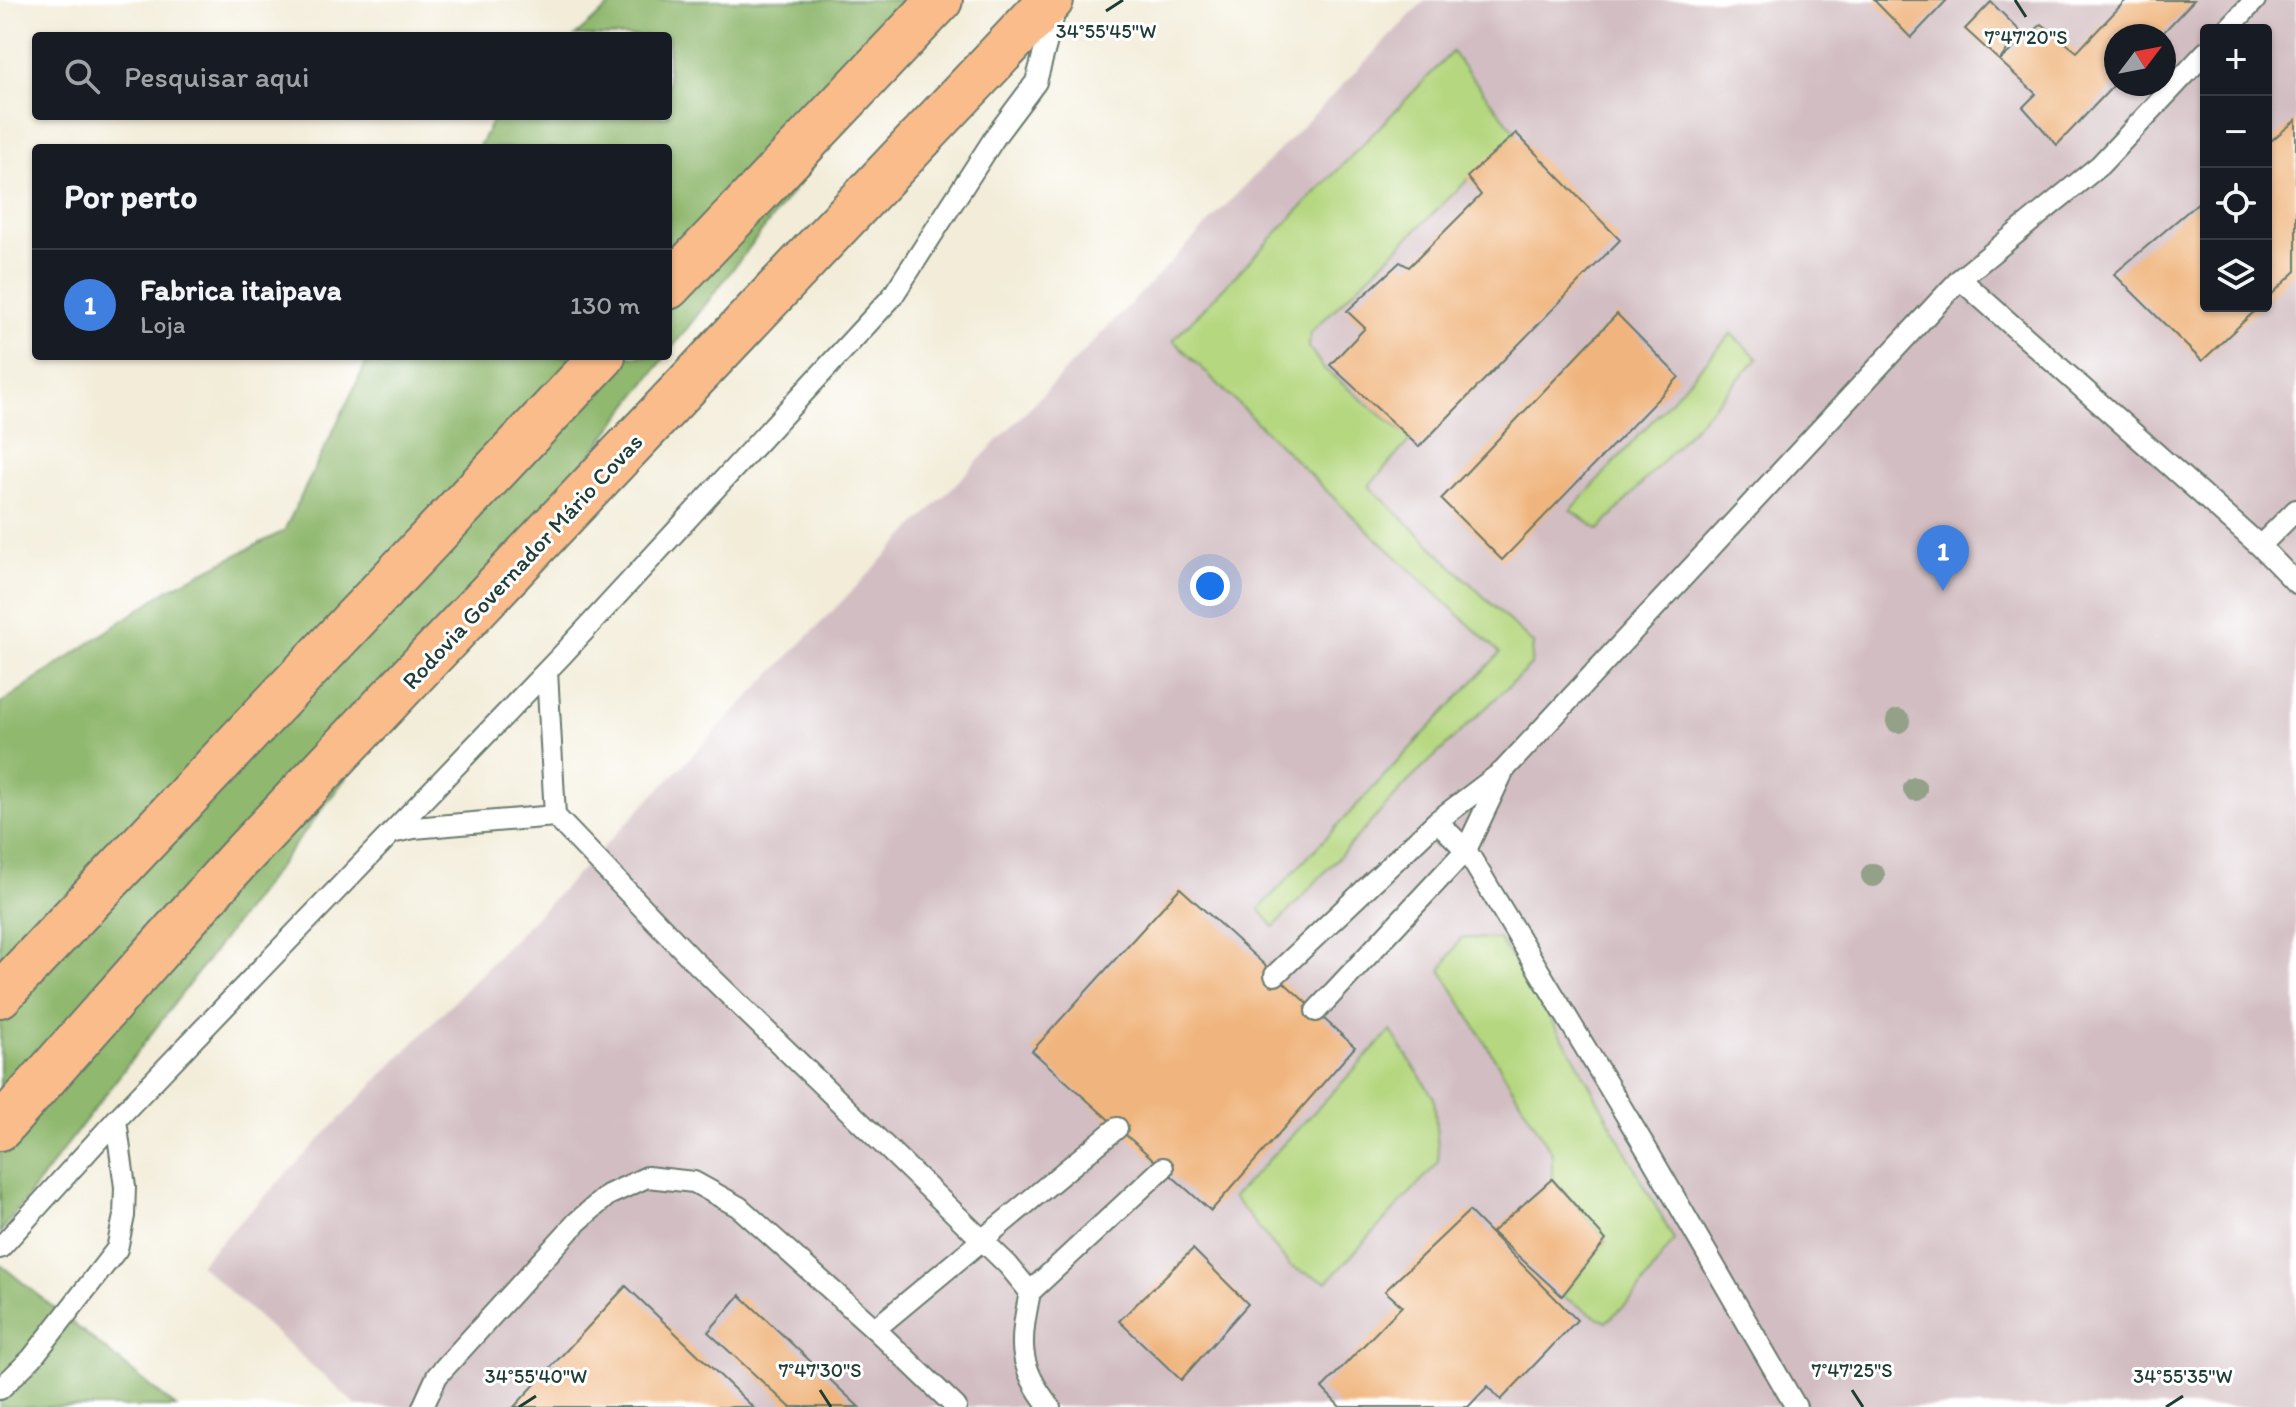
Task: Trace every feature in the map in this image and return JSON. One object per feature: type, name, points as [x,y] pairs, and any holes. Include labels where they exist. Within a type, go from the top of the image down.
[{"type":"highway","points":[[672,283],[940,0]]},
{"type":"highway","name":"Rodovia Governador Mário Covas","points":[[0,1128],[246,851],[1051,0]]},
{"type":"highway","points":[[0,995],[599,360]]},
{"type":"lane","points":[[0,1248],[116,1120],[547,671],[892,297],[997,134],[1036,82],[1058,0]]},
{"type":"lane","points":[[2233,24],[2255,0]]},
{"type":"lane","points":[[1275,975],[1437,821],[1503,771],[1960,279],[2100,165],[2200,58]]},
{"type":"lane","points":[[1960,279],[2260,546],[2296,583]]},
{"type":"lane","points":[[2260,546],[2296,510]]},
{"type":"lane","points":[[547,671],[555,816],[691,958],[982,1237],[1030,1292]]},
{"type":"lane","points":[[1316,1011],[1466,850],[1503,771]]},
{"type":"lane","points":[[391,833],[414,828],[555,816]]},
{"type":"lane","points":[[1437,821],[1466,850],[1647,1150],[1796,1407]]},
{"type":"lane","points":[[0,1389],[32,1358],[117,1249],[124,1216],[125,1187],[116,1120]]},
{"type":"lane","points":[[875,1329],[982,1237],[1117,1128]]},
{"type":"lane","points":[[1050,1407],[1024,1366],[1021,1341],[1030,1292],[1163,1168]]},
{"type":"lane","points":[[423,1407],[437,1376],[577,1222],[608,1195],[647,1177],[694,1182],[739,1207],[875,1329],[956,1407]]},
{"type":"shaded area","points":[[1425,0],[2296,0],[2296,1407],[358,1407],[199,1264]]},
{"type":"green space","points":[[617,0],[940,0],[672,348],[672,144],[480,144],[493,120],[672,120],[672,32],[580,32]]},
{"type":"green space","points":[[1452,52],[1516,133],[1310,333],[1309,347],[1323,368],[1411,439],[1369,486],[1533,644],[1531,665],[1409,781],[1274,927],[1259,909],[1500,653],[1346,510],[1173,340]]},
{"type":"green space","points":[[1731,334],[1758,358],[1599,530],[1571,510]]},
{"type":"green space","points":[[368,360],[663,360],[0,1233],[0,704],[169,589],[284,531]]},
{"type":"green space","points":[[1461,938],[1499,939],[1574,1056],[1674,1240],[1634,1297],[1606,1322],[1562,1296],[1606,1240],[1552,1179],[1552,1153],[1441,970]]},
{"type":"green space","points":[[1391,1031],[1434,1098],[1439,1162],[1327,1282],[1291,1267],[1233,1197]]},
{"type":"green space","points":[[1,1265],[176,1407],[0,1407]]},
{"type":"building","points":[[1874,0],[1947,0],[1911,38]]},
{"type":"building","points":[[2126,0],[2194,0],[2171,24],[2104,24],[2104,96],[2057,145],[2023,107],[2036,94],[1965,29],[1991,2],[2020,31],[2000,60],[2042,24],[2077,52]]},
{"type":"building","points":[[2296,120],[2296,271],[2272,294],[2272,168],[2272,140]]},
{"type":"building","points":[[1516,133],[1620,240],[1419,447],[1330,365],[1365,328],[1347,311],[1400,262],[1409,267],[1481,195],[1467,177]]},
{"type":"building","points":[[2200,201],[2200,312],[2254,312],[2202,361],[2114,274]]},
{"type":"building","points":[[1617,314],[1679,377],[1502,560],[1441,499]]},
{"type":"building","points":[[1180,888],[1355,1047],[1211,1211],[1032,1051]]},
{"type":"building","points":[[1552,1179],[1606,1240],[1562,1296],[1492,1232]]},
{"type":"building","points":[[1469,1211],[1577,1320],[1501,1400],[1488,1386],[1468,1407],[1340,1407],[1322,1388],[1402,1306],[1385,1291]]},
{"type":"building","points":[[1193,1249],[1248,1304],[1181,1380],[1119,1321]]},
{"type":"building","points":[[626,1286],[753,1407],[514,1407]]},
{"type":"building","points":[[740,1295],[859,1407],[790,1407],[708,1332]]},
{"type":"place","name":"Fabrica itaipava","points":[[1943,591]]}]
